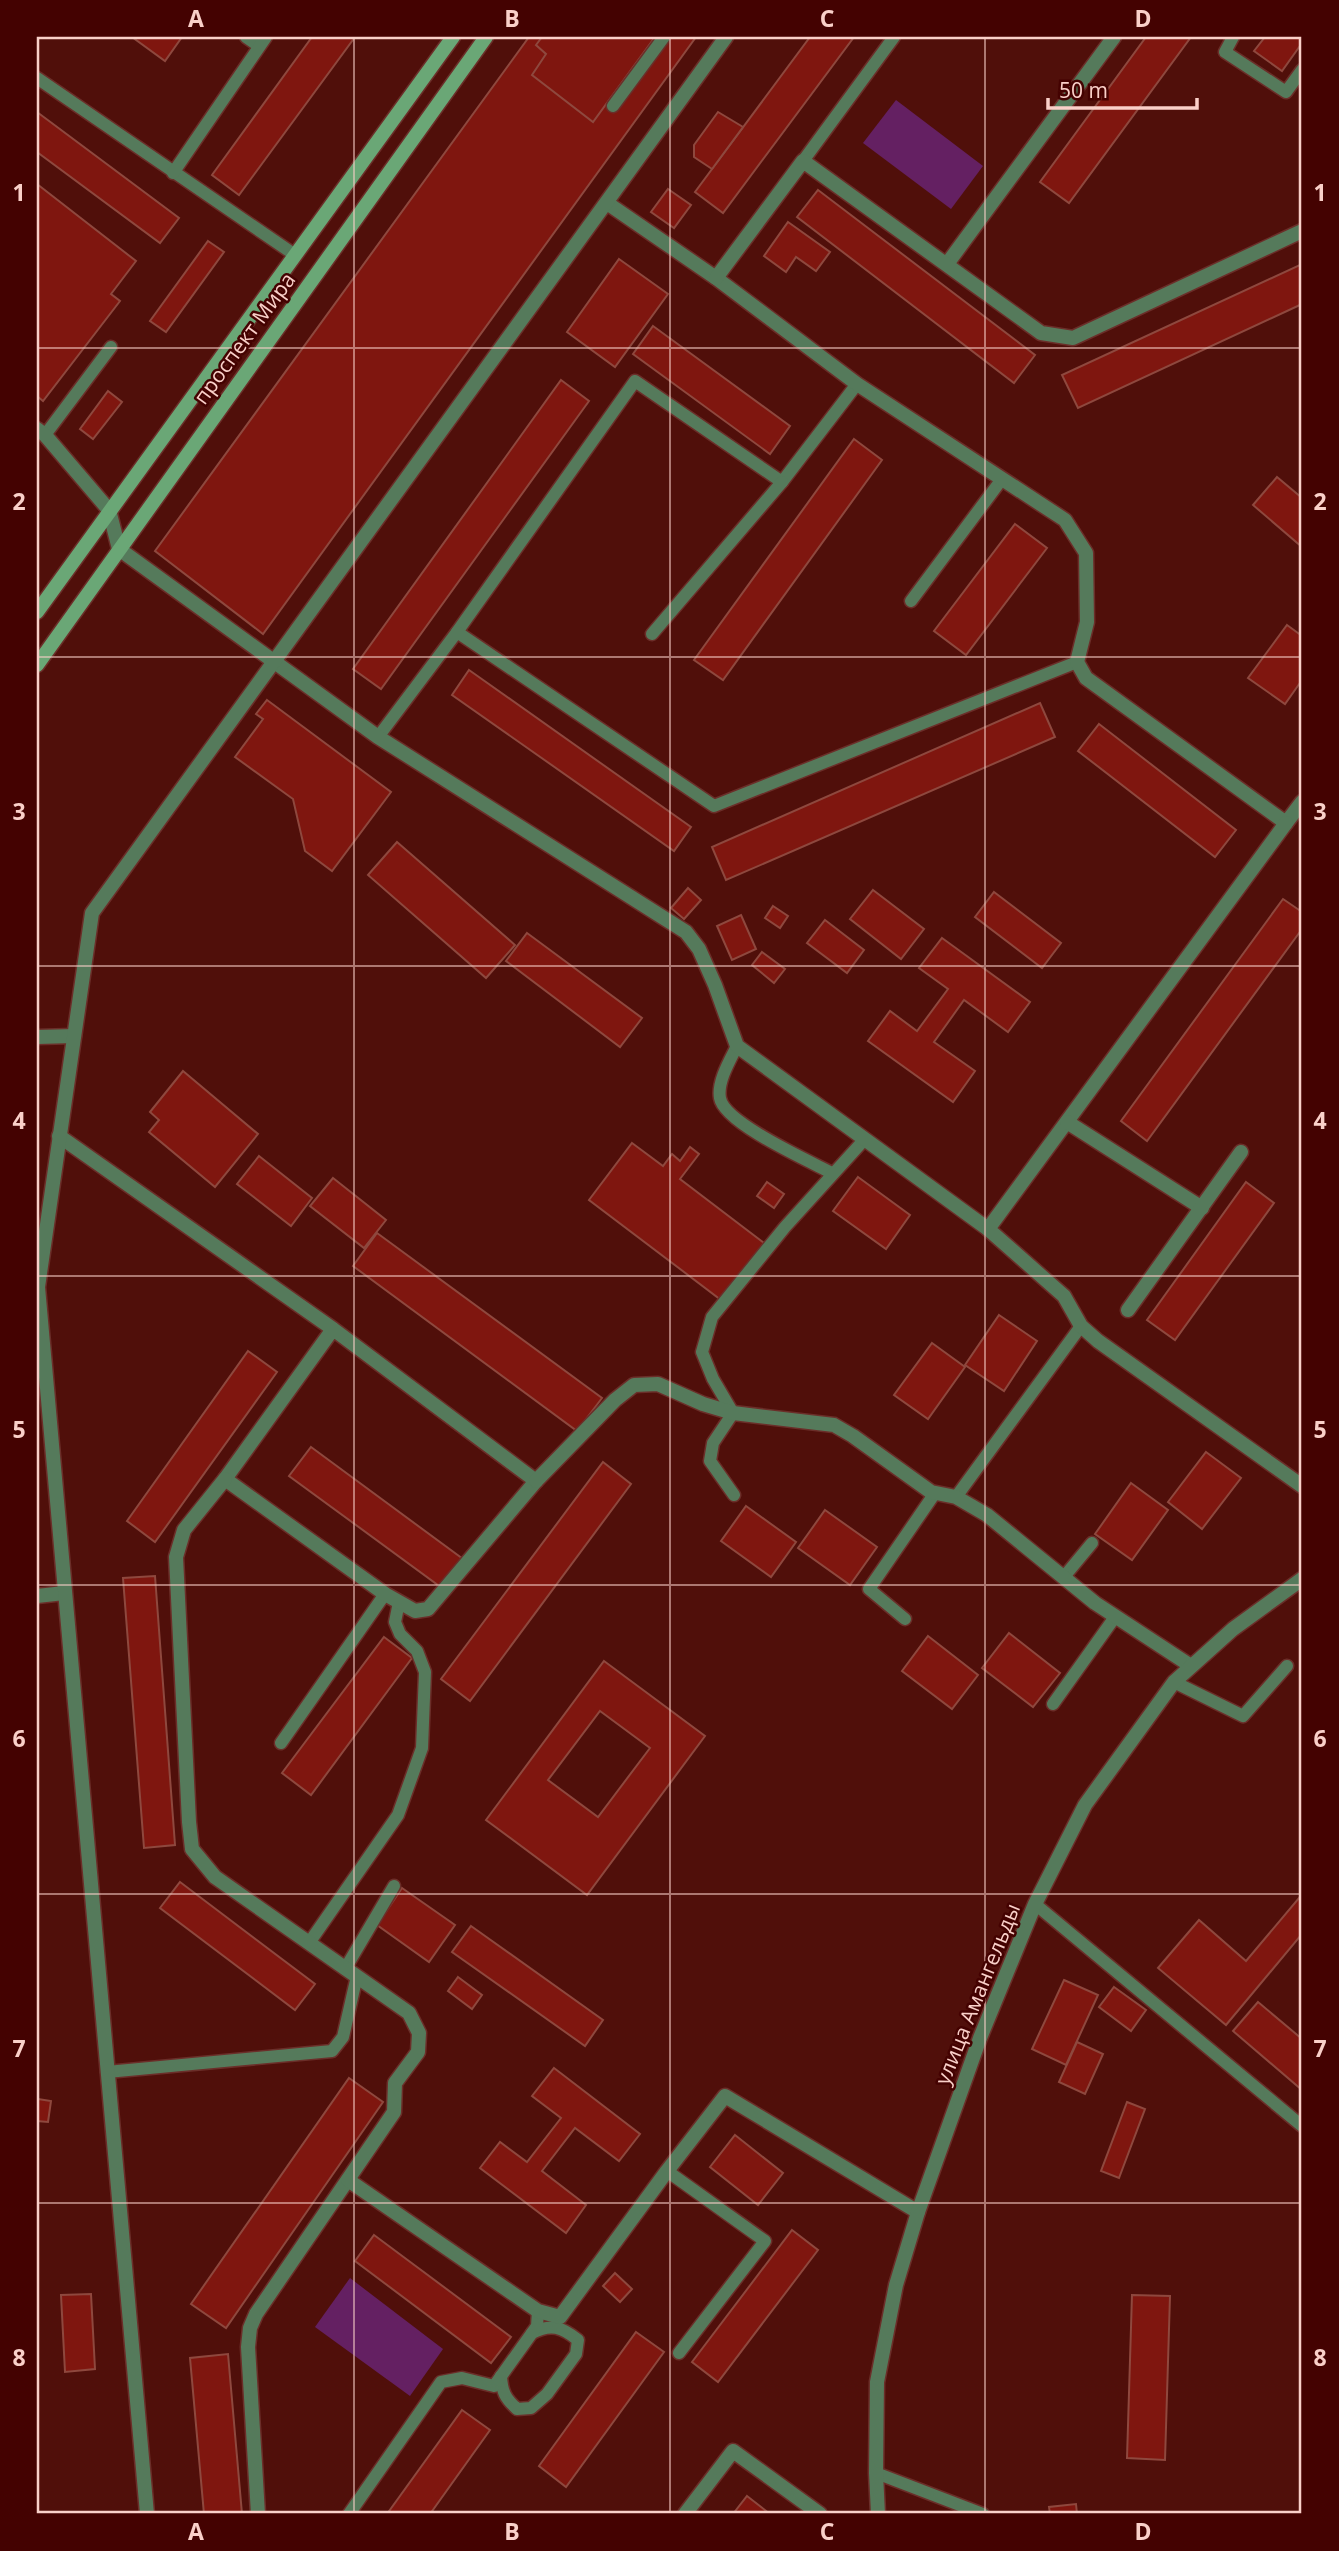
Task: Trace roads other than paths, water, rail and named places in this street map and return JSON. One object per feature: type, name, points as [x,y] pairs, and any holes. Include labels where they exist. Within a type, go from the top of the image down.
[{"type":"main road","name":"проспект Мира","points":[[37,612],[453,37]]},
{"type":"main road","name":"проспект Мира","points":[[37,665],[486,37]]},
{"type":"street","points":[[147,2514],[37,1287],[92,914],[726,37]]},
{"type":"street","points":[[951,259],[1114,37]]},
{"type":"street","points":[[716,278],[803,161],[951,259],[1041,333],[1073,338],[1302,231]]},
{"type":"street","points":[[607,203],[716,278],[857,384],[1065,520],[1086,553],[1087,622],[1077,662],[1086,678],[1286,823]]},
{"type":"street","points":[[41,432],[109,510],[120,548],[378,737],[686,932],[699,949],[737,1046],[988,1229],[1064,1296],[1081,1326],[1098,1341],[1302,1486]]},
{"type":"street","points":[[988,1229],[1302,802]]},
{"type":"street","points":[[37,1037],[74,1036]]},
{"type":"street","points":[[1067,1122],[1202,1208]]},
{"type":"street","points":[[59,1136],[333,1329],[536,1481]]},
{"type":"street","points":[[1128,1310],[1241,1152]]},
{"type":"street","points":[[258,2514],[248,2347],[250,2328],[256,2314],[394,2112],[395,2082],[418,2052],[419,2033],[409,2013],[215,1877],[192,1849],[176,1558],[184,1530],[225,1479],[333,1329]]},
{"type":"street","points":[[225,1479],[385,1594],[415,1611],[428,1609],[536,1481],[615,1400],[634,1385],[658,1384],[703,1404],[733,1413],[834,1425],[935,1493],[956,1497],[987,1516],[1115,1617],[1191,1666]]},
{"type":"street","name":"улица Амангельды","points":[[878,2514],[877,2382],[896,2286],[918,2212],[980,2038],[1035,1904],[1085,1805],[1174,1682],[1233,1629],[1302,1579]]},
{"type":"street","points":[[37,1596],[64,1593]]},
{"type":"street","points":[[348,2180],[538,2312],[560,2317],[725,2096],[918,2212]]},
{"type":"street","points":[[685,2514],[733,2451],[820,2514]]},
{"type":"lane","points":[[173,173],[263,41],[246,37]]},
{"type":"lane","points":[[613,106],[664,37]]},
{"type":"lane","points":[[803,161],[894,37]]},
{"type":"lane","points":[[1233,37],[1224,52],[1286,92],[1302,70]]},
{"type":"lane","points":[[37,78],[295,255]]},
{"type":"lane","points":[[41,432],[111,347]]},
{"type":"lane","points":[[378,737],[457,632],[635,382],[782,482]]},
{"type":"lane","points":[[652,634],[782,482],[857,384]]},
{"type":"lane","points":[[911,601],[1002,479]]},
{"type":"lane","points":[[457,632],[714,806],[1077,662]]},
{"type":"lane","points":[[737,1046],[727,1067],[719,1095],[722,1106],[736,1121],[832,1173]]},
{"type":"lane","points":[[734,1495],[710,1461],[713,1443],[733,1413],[713,1379],[702,1352],[712,1317],[785,1227],[864,1140]]},
{"type":"lane","points":[[956,1497],[1081,1326]]},
{"type":"lane","points":[[905,1619],[869,1590],[935,1493]]},
{"type":"lane","points":[[1063,1577],[1092,1543]]},
{"type":"lane","points":[[281,1743],[385,1594]]},
{"type":"lane","points":[[309,1942],[398,1815],[422,1748],[425,1672],[417,1651],[400,1634],[395,1622],[399,1602]]},
{"type":"lane","points":[[1053,1704],[1115,1617]]},
{"type":"lane","points":[[1174,1682],[1243,1716],[1287,1666]]},
{"type":"lane","points":[[107,2072],[332,2051],[342,2038],[351,1972],[394,1886]]},
{"type":"lane","points":[[1035,1904],[1302,2126]]},
{"type":"lane","points":[[667,2171],[765,2241],[679,2353]]},
{"type":"lane","points":[[349,2514],[441,2382],[462,2378],[494,2386],[537,2326],[538,2312]]},
{"type":"lane","points":[[501,2375],[502,2391],[508,2401],[517,2409],[531,2408],[547,2394],[576,2354],[578,2340],[556,2326],[543,2327],[532,2333]]},
{"type":"lane","points":[[876,2473],[983,2514]]}]
